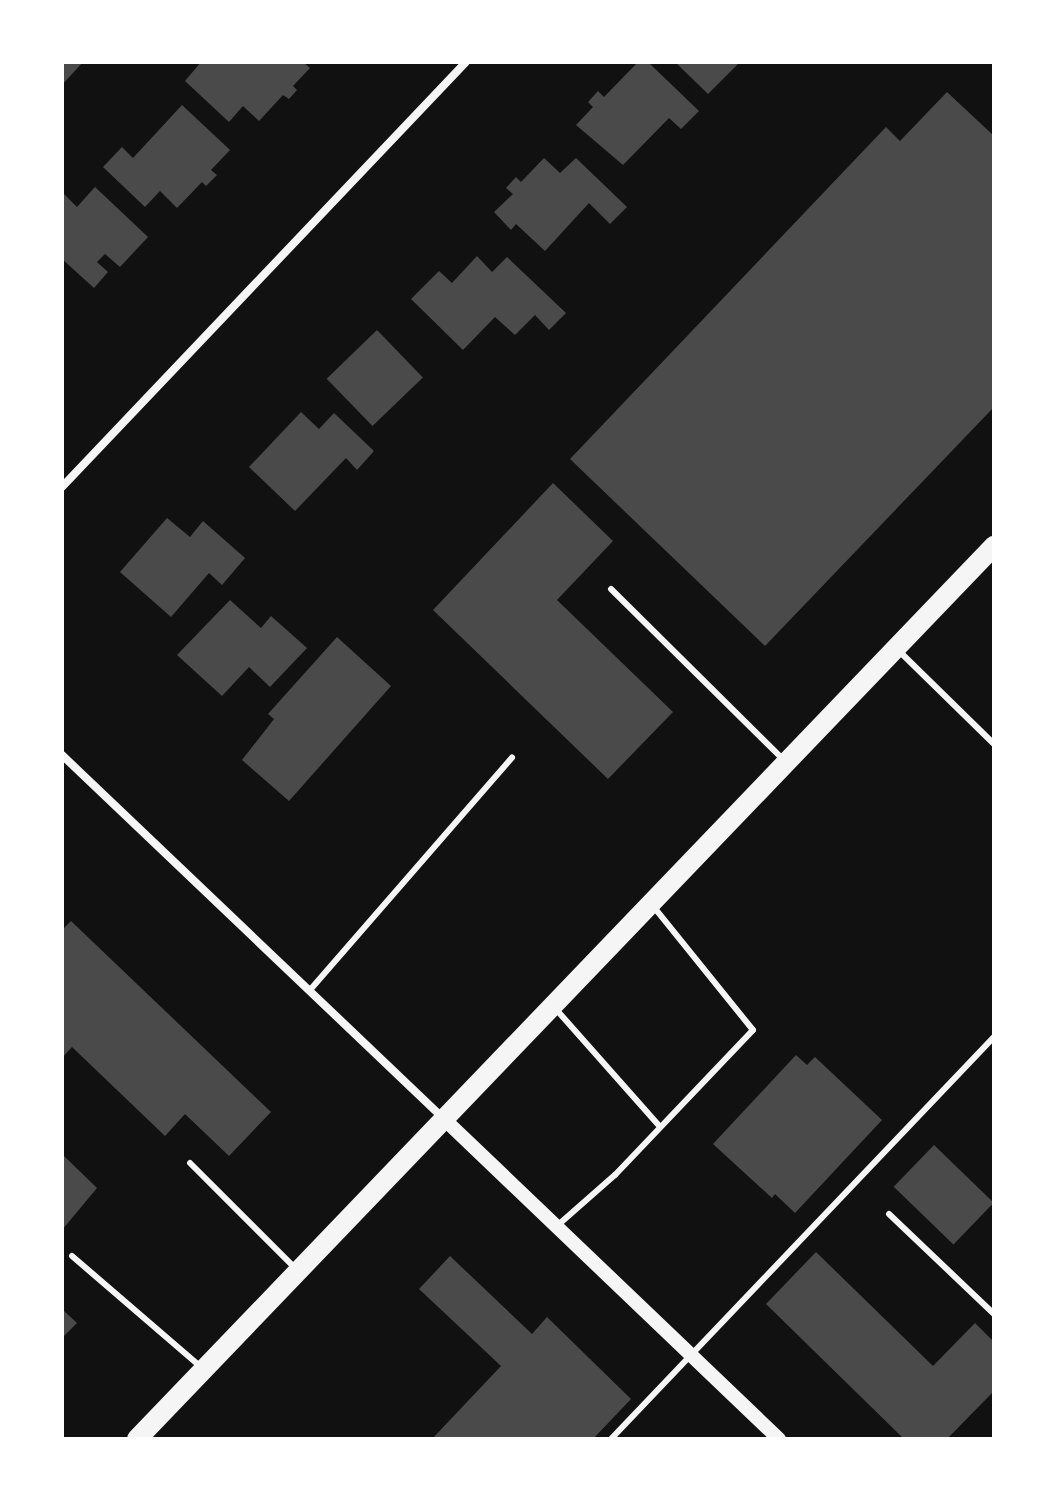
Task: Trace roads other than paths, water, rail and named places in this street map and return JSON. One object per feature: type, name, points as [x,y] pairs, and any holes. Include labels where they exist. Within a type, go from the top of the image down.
[{"type":"main road","points":[[137,1439],[994,546]]},
{"type":"street","points":[[62,487],[466,62]]},
{"type":"street","points":[[62,755],[779,1439]]},
{"type":"lane","points":[[611,589],[785,762]]},
{"type":"lane","points":[[896,648],[994,744]]},
{"type":"lane","points":[[310,990],[512,758]]},
{"type":"lane","points":[[556,1227],[615,1175],[753,1030],[650,902]]},
{"type":"lane","points":[[552,1004],[660,1127]]},
{"type":"lane","points":[[611,1439],[994,1037]]},
{"type":"lane","points":[[190,1163],[297,1271]]},
{"type":"lane","points":[[889,1214],[994,1314]]},
{"type":"lane","points":[[72,1256],[203,1369]]}]
